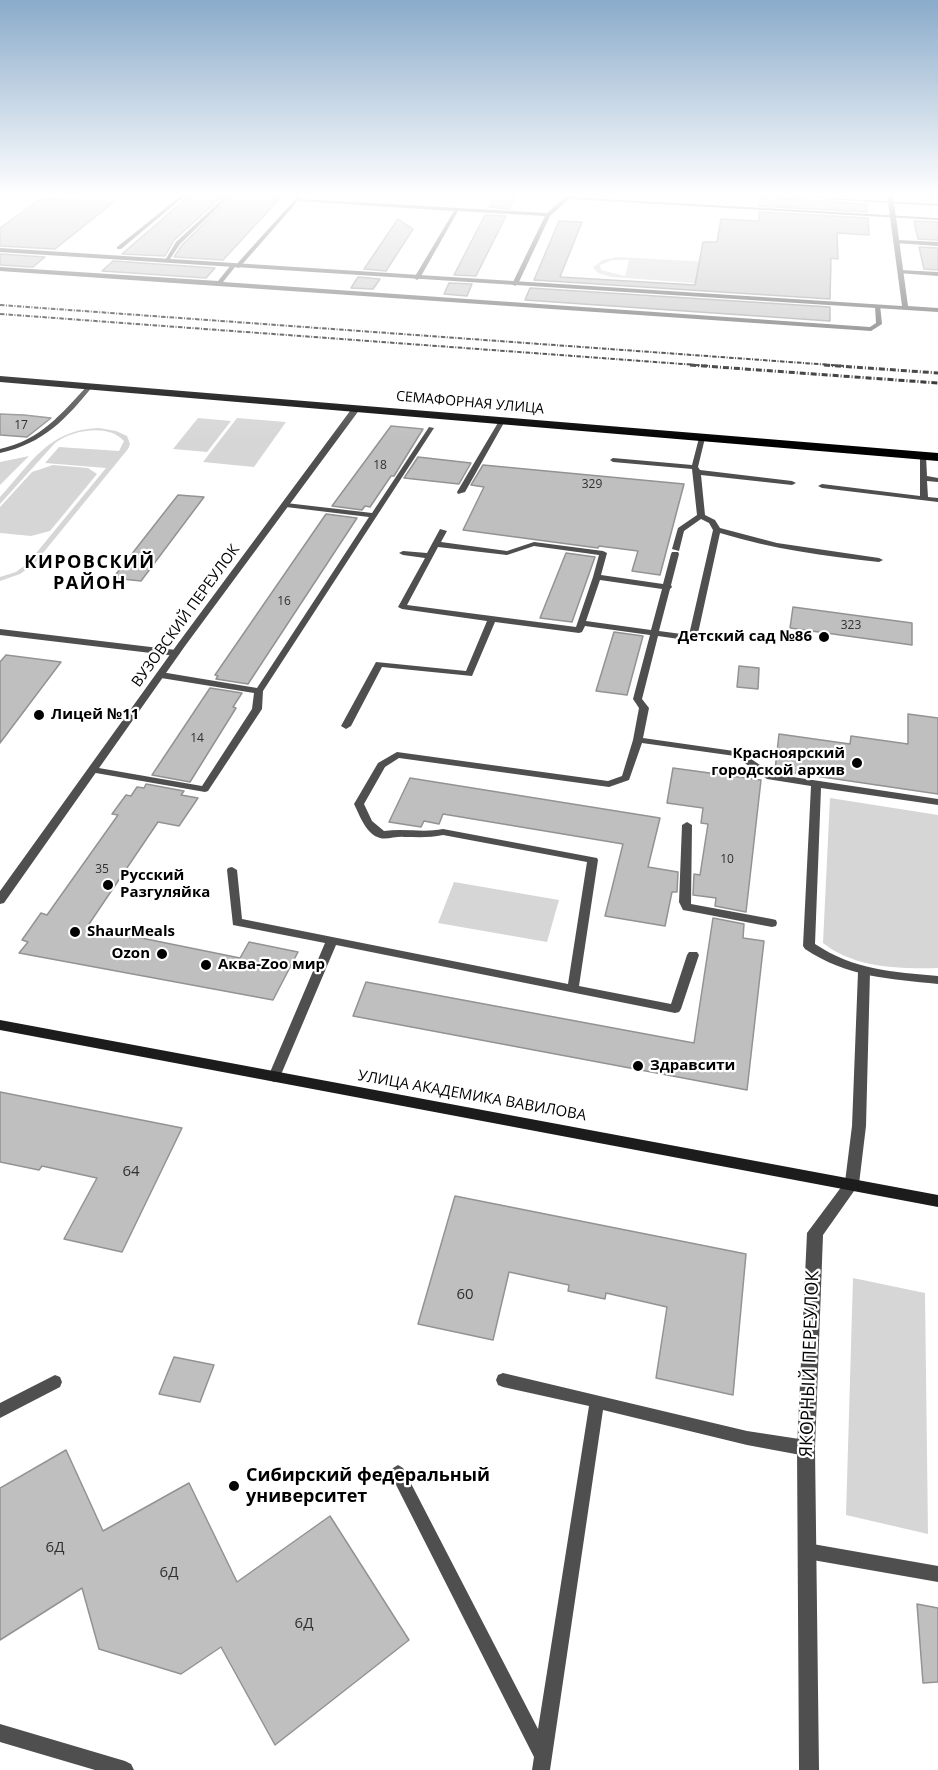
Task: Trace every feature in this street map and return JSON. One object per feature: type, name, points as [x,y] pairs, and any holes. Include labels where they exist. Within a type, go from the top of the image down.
[{"type":"highway","name":"СЕМАФОРНАЯ УЛИЦА","points":[[0,379],[938,457]]},
{"type":"street","points":[[410,278],[938,310]]},
{"type":"street","points":[[901,278],[905,307]]},
{"type":"street","name":"ВУЗОВСКИЙ ПЕРЕУЛОК","points":[[0,900],[176,653],[356,409]]},
{"type":"street","points":[[852,1184],[859,1126],[864,972]]},
{"type":"street","name":"УЛИЦА АКАДЕМИКА ВАВИЛОВА","points":[[0,1025],[938,1201]]},
{"type":"street","name":"ЯКОРНЫЙ ПЕРЕУЛОК","points":[[809,1770],[806,1448],[815,1233],[852,1184]]},
{"type":"lane","points":[[128,278],[871,329],[879,324],[878,306]]},
{"type":"lane","points":[[219,283],[224,278]]},
{"type":"lane","points":[[515,284],[518,278]]},
{"type":"lane","points":[[0,451],[20,448],[41,437],[90,386]]},
{"type":"lane","points":[[461,492],[502,421]]},
{"type":"lane","points":[[93,770],[205,789],[257,709],[259,691],[431,428]]},
{"type":"lane","points":[[701,516],[696,469],[702,438]]},
{"type":"lane","points":[[923,456],[924,498]]},
{"type":"lane","points":[[614,460],[792,483]]},
{"type":"lane","points":[[924,478],[938,480]]},
{"type":"lane","points":[[822,486],[938,500]]},
{"type":"lane","points":[[286,505],[373,514]]},
{"type":"lane","points":[[701,516],[712,522],[717,530],[793,550],[879,560]]},
{"type":"lane","points":[[573,988],[593,860],[443,832],[425,837],[395,832],[382,835],[368,823],[359,804],[381,765],[398,755],[609,784],[626,778],[638,740],[644,708],[637,699],[681,530],[701,516]]},
{"type":"lane","points":[[581,622],[693,638],[717,530]]},
{"type":"lane","points":[[436,544],[507,554],[534,544],[603,554],[579,630],[402,608],[430,556],[436,544],[443,531]]},
{"type":"lane","points":[[403,553],[430,556]]},
{"type":"lane","points":[[597,577],[668,587]]},
{"type":"lane","points":[[346,726],[379,664],[469,674],[492,619]]},
{"type":"lane","points":[[0,632],[176,653]]},
{"type":"lane","points":[[161,675],[259,691]]},
{"type":"lane","points":[[638,740],[738,753],[770,777],[938,802]]},
{"type":"lane","points":[[816,783],[809,946],[828,961],[864,972],[938,980]]},
{"type":"lane","points":[[687,825],[684,902],[687,907],[772,923]]},
{"type":"lane","points":[[232,870],[237,922],[675,1009],[693,955]]},
{"type":"lane","points":[[274,1077],[332,942]]},
{"type":"lane","points":[[503,1380],[747,1438],[806,1448]]},
{"type":"lane","points":[[0,1411],[55,1382]]},
{"type":"lane","points":[[542,1763],[597,1401]]},
{"type":"lane","points":[[398,1473],[542,1763]]},
{"type":"lane","points":[[807,1551],[938,1574]]},
{"type":"lane","points":[[0,1733],[125,1770]]},
{"type":"shaded area","points":[[620,278],[707,278],[706,284]]},
{"type":"shaded area","points":[[198,418],[231,421],[207,452],[173,449]]},
{"type":"shaded area","points":[[237,418],[286,422],[254,467],[203,462]]},
{"type":"shaded area","points":[[99,428],[127,436],[130,444],[128,449],[34,564],[20,574],[0,581],[0,577],[16,572],[28,563],[106,468],[45,463],[59,447],[119,451],[124,441],[117,435],[100,430],[80,432],[62,438],[0,504],[0,497],[32,460],[54,441],[81,430]]},
{"type":"shaded area","points":[[29,456],[0,485],[0,462]]},
{"type":"shaded area","points":[[53,465],[88,468],[97,474],[50,531],[31,536],[0,533],[0,507],[32,472]]},
{"type":"shaded area","points":[[830,798],[938,815],[938,968],[893,967],[863,962],[849,958],[823,943]]},
{"type":"shaded area","points":[[454,882],[559,900],[547,942],[438,923]]},
{"type":"shaded area","points":[[853,1278],[925,1293],[928,1534],[846,1515]]},
{"type":"building","points":[[358,278],[380,279],[373,289],[351,288]]},
{"type":"building","points":[[535,278],[570,278],[695,285],[696,278],[831,278],[830,299],[534,280]]},
{"type":"building","points":[[449,283],[472,284],[467,296],[444,294]]},
{"type":"building","points":[[530,288],[830,307],[830,321],[525,300]]},
{"type":"building","points":[[0,414],[51,418],[27,437],[0,435]]},
{"type":"building","points":[[391,426],[423,429],[394,476],[391,476],[370,507],[365,506],[362,510],[332,506]]},
{"type":"building","points":[[418,457],[471,463],[459,484],[404,478]]},
{"type":"building","points":[[483,465],[684,484],[660,575],[632,571],[638,551],[463,530],[484,487],[471,485]]},
{"type":"building","points":[[178,495],[204,497],[141,581],[113,578]]},
{"type":"building","points":[[326,514],[357,518],[248,684],[216,679],[218,676],[215,675]]},
{"type":"building","points":[[566,553],[595,557],[572,622],[540,618]]},
{"type":"building","points":[[793,607],[912,623],[912,645],[790,628]]},
{"type":"building","points":[[614,632],[643,636],[627,695],[596,691]]},
{"type":"building","points":[[6,655],[61,662],[0,743],[0,662]]},
{"type":"building","points":[[739,666],[759,668],[758,689],[737,687]]},
{"type":"building","points":[[210,688],[242,693],[233,707],[236,708],[190,782],[152,775]]},
{"type":"building","name":"Красноярский городской архив","points":[[908,714],[938,718],[938,794],[775,770],[779,734],[850,744],[851,736],[908,744]]},
{"type":"building","points":[[673,768],[761,780],[746,912],[715,906],[716,898],[693,895],[694,874],[700,875],[708,824],[701,823],[703,808],[667,803]]},
{"type":"building","points":[[410,778],[660,818],[648,867],[678,872],[677,892],[672,892],[665,926],[605,916],[623,844],[443,814],[439,824],[424,821],[421,827],[389,822]]},
{"type":"building","points":[[146,784],[184,791],[181,795],[198,798],[179,826],[158,822],[87,927],[240,958],[249,942],[298,952],[273,1000],[19,953],[28,942],[22,940],[41,913],[47,915],[118,815],[112,814],[126,795],[131,796],[137,787],[144,788]]},
{"type":"building","points":[[713,918],[744,924],[743,938],[764,941],[747,1090],[353,1016],[366,982],[694,1043]]},
{"type":"building","points":[[0,1092],[182,1128],[122,1252],[64,1239],[97,1178],[42,1166],[39,1170],[0,1162]]},
{"type":"building","points":[[455,1196],[746,1254],[733,1395],[656,1378],[667,1307],[606,1293],[605,1299],[568,1291],[569,1285],[509,1272],[493,1340],[418,1324]]},
{"type":"building","points":[[174,1357],[214,1365],[200,1402],[159,1394]]},
{"type":"building","points":[[66,1450],[103,1531],[189,1483],[237,1582],[330,1516],[409,1640],[275,1745],[221,1647],[181,1674],[99,1649],[82,1588],[0,1640],[0,1488]]},
{"type":"building","points":[[917,1604],[938,1608],[938,1682],[923,1683]]},
{"type":"railway","points":[[0,305],[845,366]]},
{"type":"railway","points":[[0,314],[710,366]]},
{"type":"railway","points":[[690,365],[938,383]]},
{"type":"railway","points":[[824,365],[938,373]]},
{"type":"place","name":"Детский сад №86","points":[[824,637]]},
{"type":"place","name":"Лицей №11","points":[[39,715]]},
{"type":"place","name":"Красноярский городской архив","points":[[857,763]]},
{"type":"place","name":"Русский Разгуляйка","points":[[108,885]]},
{"type":"place","name":"ShаurMeals","points":[[75,932]]},
{"type":"place","name":"Ozon","points":[[162,954]]},
{"type":"place","name":"Аква-Zoo мир","points":[[206,965]]},
{"type":"place","name":"Здравсити","points":[[638,1066]]},
{"type":"place","name":"Сибирский федеральный университет","points":[[234,1486]]},
{"type":"district","name":"КИРОВСКИЙ РАЙОН","points":[[90,573]]}]
